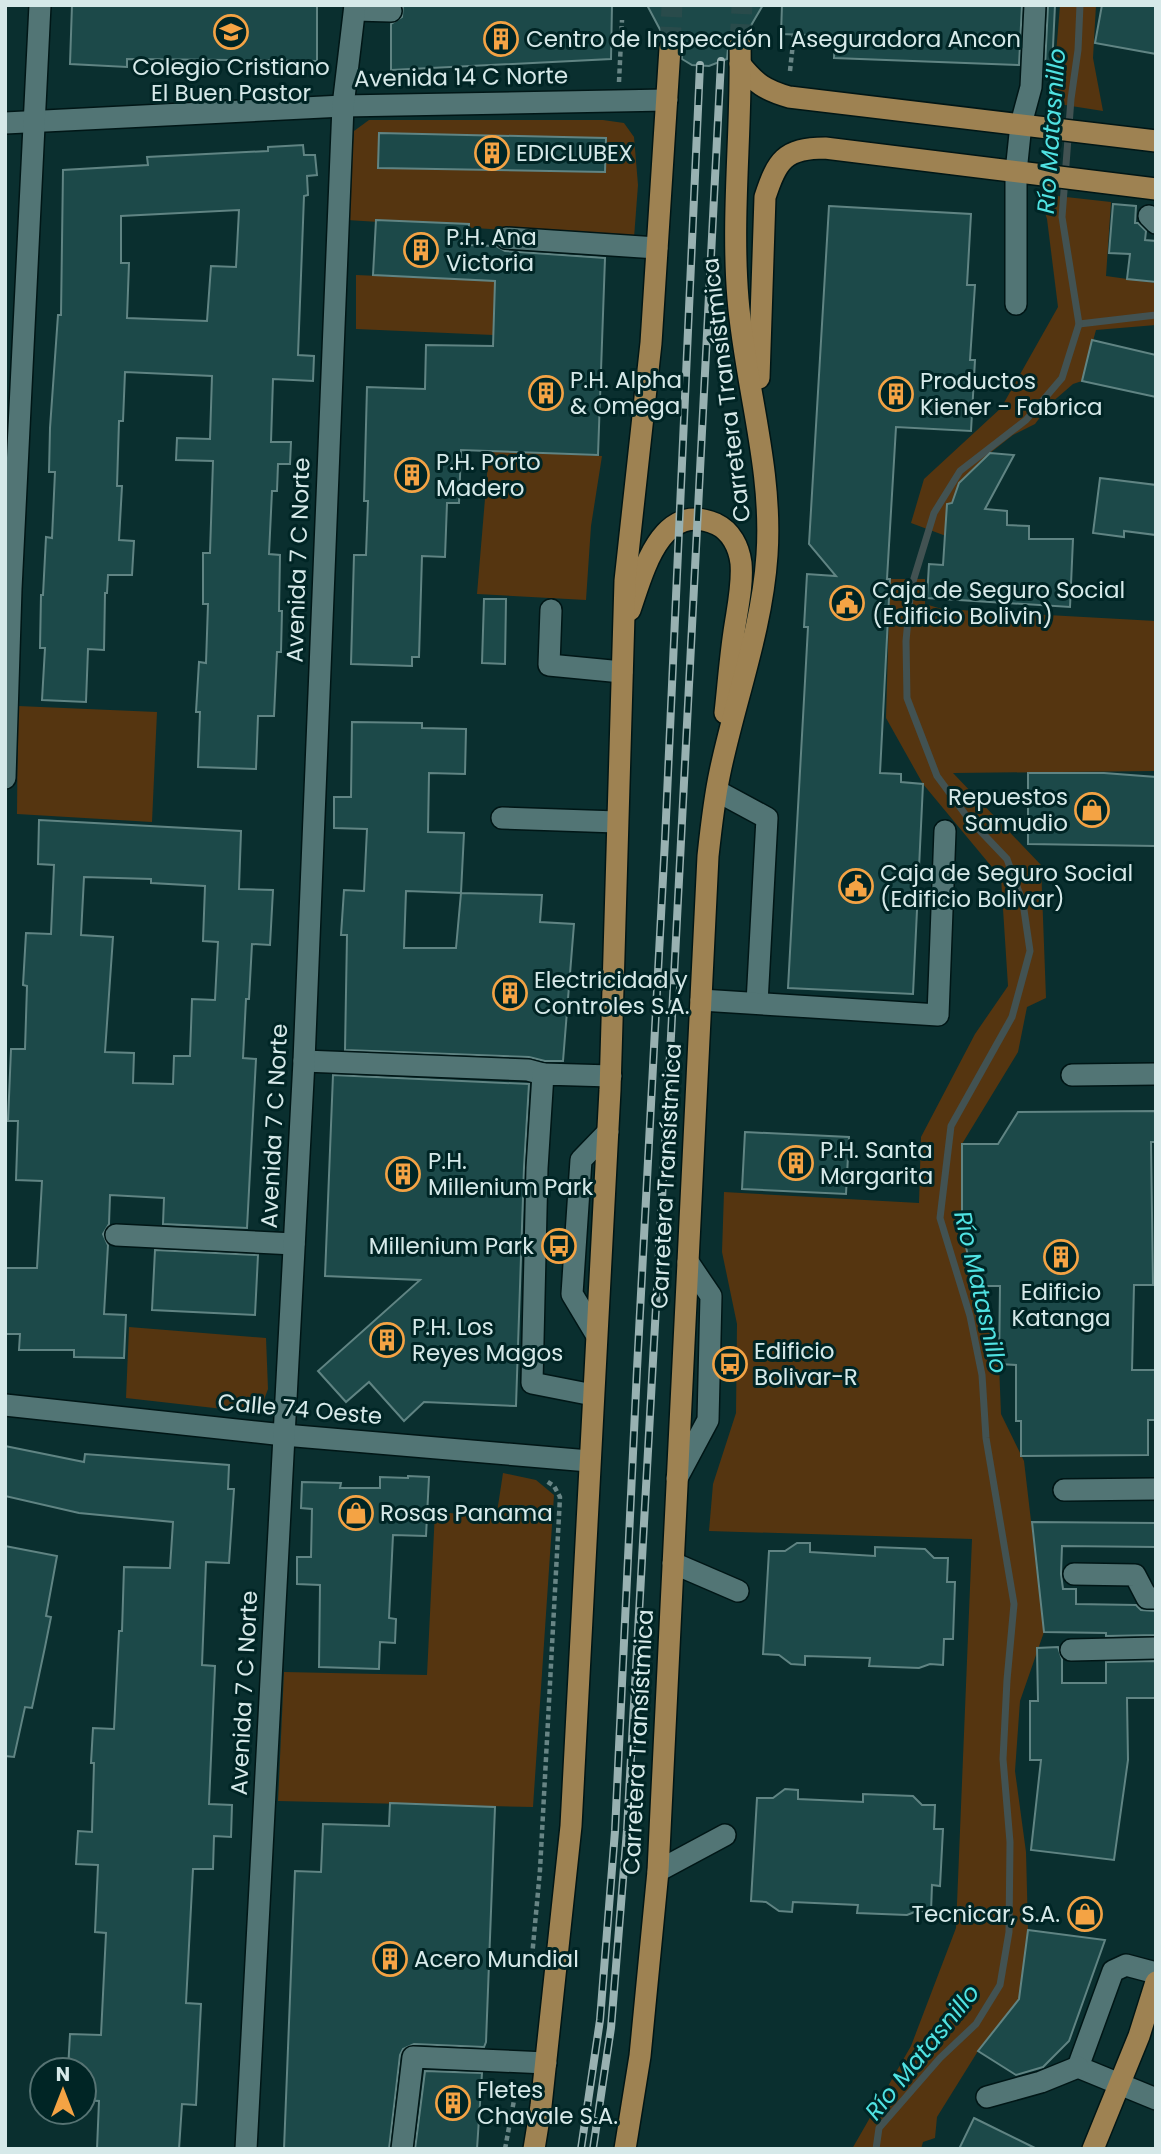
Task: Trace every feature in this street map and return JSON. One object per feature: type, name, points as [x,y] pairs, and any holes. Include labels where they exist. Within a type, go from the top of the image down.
[{"type":"main road","points":[[534,2149],[546,2063],[571,1826],[611,1076],[623,632],[628,546],[640,452],[657,248],[670,48]]},
{"type":"main road","name":"Carretera Transístmica","points":[[625,2149],[640,2056],[658,1871],[708,856],[719,780],[756,635],[767,559],[769,523],[767,485],[740,320],[736,276],[740,55],[753,80],[767,90],[789,97],[1021,124]]},
{"type":"main road","points":[[1021,124],[1156,141]]},
{"type":"main road","points":[[758,425],[765,197],[775,169],[788,155],[807,148],[825,148],[1156,189]]},
{"type":"main road","points":[[623,632],[650,556],[667,530],[675,525],[696,520],[715,524],[728,533],[737,546],[741,572],[719,780]]},
{"type":"main road","points":[[1093,2149],[1139,2036],[1156,1982]]},
{"type":"street","points":[[5,778],[11,589],[40,5]]},
{"type":"street","points":[[1016,304],[1016,172],[1021,124],[1031,87],[1035,5]]},
{"type":"street","points":[[355,8],[391,11]]},
{"type":"street","name":"Avenida 7 C Norte","points":[[246,2149],[304,1061],[343,106],[355,8]]},
{"type":"street","name":"Avenida 14 C Norte","points":[[5,123],[343,106],[667,100]]},
{"type":"street","points":[[506,238],[657,248]]},
{"type":"street","points":[[551,610],[550,665],[621,672]]},
{"type":"street","points":[[719,780],[767,818],[757,1003]]},
{"type":"street","points":[[502,818],[617,822]]},
{"type":"street","points":[[701,1000],[938,1014],[945,831]]},
{"type":"street","points":[[304,1061],[611,1076]]},
{"type":"street","points":[[542,1073],[532,1383],[593,1395]]},
{"type":"street","points":[[1072,1075],[1156,1074]]},
{"type":"street","points":[[116,1235],[294,1244]]},
{"type":"street","name":"Calle 74 Oeste","points":[[5,1405],[284,1435],[589,1461]]},
{"type":"street","points":[[1064,1490],[1156,1489]]},
{"type":"street","points":[[673,1563],[738,1591]]},
{"type":"street","points":[[1074,1574],[1135,1575],[1147,1598],[1156,1598]]},
{"type":"street","points":[[1072,1650],[1156,1648]]},
{"type":"street","points":[[658,1871],[725,1835]]},
{"type":"street","points":[[1078,2067],[1113,1970],[1126,1965],[1156,1973]]},
{"type":"street","points":[[402,2149],[414,2057],[546,2063]]},
{"type":"street","points":[[987,2097],[1041,2082],[1078,2067],[1156,2098]]},
{"type":"path","points":[[619,100],[621,20]]},
{"type":"path","points":[[790,71],[794,34]]},
{"type":"path","points":[[531,1962],[540,1870],[560,1497],[554,1486],[537,1476]]},
{"type":"path","points":[[505,2149],[520,2062]]},
{"type":"shaded area","points":[[1060,5],[1096,5],[1093,58],[1103,111],[1052,103]]},
{"type":"shaded area","points":[[369,120],[603,120],[624,123],[634,137],[638,185],[634,238],[347,220],[354,131]]},
{"type":"shaded area","points":[[1039,194],[1111,202],[1106,276],[1156,283],[1156,325],[1096,330],[1082,381],[1073,384],[1050,404],[1035,424],[1013,435],[960,482],[952,503],[947,504],[946,536],[911,523],[924,479],[1001,408],[1058,307],[1047,219]]},
{"type":"shaded area","points":[[356,275],[495,281],[493,335],[356,329]]},
{"type":"shaded area","points":[[489,451],[602,456],[591,526],[586,600],[477,594]]},
{"type":"shaded area","points":[[890,579],[925,579],[925,604],[942,609],[1156,621],[1156,771],[953,773],[1041,865],[1046,998],[1027,1007],[1018,1052],[962,1144],[962,1230],[975,1286],[999,1364],[1001,1414],[1024,1461],[1044,1632],[1020,1701],[1015,1771],[1026,1852],[1028,1930],[1019,1999],[978,2051],[937,2117],[935,2138],[923,2142],[921,2149],[852,2149],[911,2046],[956,1928],[972,1539],[709,1531],[713,1484],[736,1413],[737,1324],[722,1252],[724,1192],[919,1203],[921,1137],[975,1034],[1008,986],[1001,878],[923,784],[886,718]]},
{"type":"shaded area","points":[[18,706],[157,712],[152,822],[17,814]]},
{"type":"shaded area","points":[[129,1327],[266,1338],[268,1389],[259,1413],[126,1398]]},
{"type":"shaded area","points":[[503,1473],[536,1480],[554,1495],[533,1807],[278,1801],[284,1672],[427,1675],[435,1511],[496,1519]]},
{"type":"building","name":"Colegio Cristiano El Buen Pastor","points":[[72,5],[317,5],[317,61],[127,59],[127,67],[70,64]]},
{"type":"building","name":"Centro de Inspección | Aseguradora Ancon","points":[[403,5],[612,5],[611,59],[391,70],[391,24],[402,17]]},
{"type":"building","points":[[647,5],[763,5],[746,34],[739,32],[729,38],[727,59],[709,66],[692,65],[682,59],[681,42],[672,35],[664,37]]},
{"type":"building","points":[[782,5],[1022,5],[1019,65],[834,58],[835,36],[781,34]]},
{"type":"building","points":[[1048,5],[1055,5],[1052,67],[1045,66]]},
{"type":"building","points":[[1102,5],[1156,5],[1156,54],[1095,43]]},
{"type":"building","name":"EDICLUBEX","points":[[379,133],[606,138],[605,172],[378,168]]},
{"type":"building","points":[[303,145],[304,155],[315,155],[317,175],[307,176],[308,195],[304,196],[298,355],[314,356],[313,381],[273,379],[271,442],[291,442],[290,464],[278,464],[277,491],[272,491],[269,554],[280,555],[279,611],[282,611],[281,652],[277,652],[274,716],[258,716],[256,769],[198,767],[200,712],[196,712],[199,662],[206,663],[208,604],[203,604],[203,553],[210,553],[213,461],[176,460],[177,438],[210,439],[212,376],[125,372],[123,421],[119,421],[117,486],[122,486],[119,540],[134,541],[132,575],[108,575],[104,650],[88,649],[86,702],[42,700],[45,648],[40,648],[41,595],[46,537],[52,538],[55,472],[49,472],[50,428],[58,315],[61,315],[63,170],[148,165],[147,157],[268,151],[268,147]],"holes":[[[239,210],[236,267],[211,266],[207,321],[127,318],[129,263],[121,263],[121,216]]]},
{"type":"building","points":[[1113,204],[1136,206],[1135,223],[1146,231],[1145,240],[1156,241],[1156,282],[1127,279],[1130,254],[1109,253]]},
{"type":"building","points":[[829,206],[971,214],[967,285],[975,285],[970,360],[975,360],[971,431],[896,427],[880,773],[901,774],[901,782],[923,784],[913,994],[788,988],[808,627],[804,627],[807,574],[836,576],[809,544]]},
{"type":"building","points":[[376,220],[469,224],[468,245],[496,246],[505,251],[605,258],[598,455],[461,450],[459,503],[447,503],[445,557],[422,556],[419,657],[412,657],[412,666],[351,664],[354,555],[366,555],[368,501],[364,501],[367,387],[425,389],[426,345],[493,346],[495,281],[373,275]]},
{"type":"building","points":[[1092,340],[1156,355],[1156,397],[1082,381]]},
{"type":"building","points":[[990,453],[1014,455],[985,509],[1007,511],[1007,525],[1029,526],[1029,539],[1073,539],[1070,607],[927,598],[929,564],[943,565],[947,504],[952,503],[959,483]]},
{"type":"building","points":[[1100,478],[1156,485],[1156,535],[1124,531],[1124,537],[1093,533]]},
{"type":"building","points":[[484,599],[506,599],[505,664],[482,663]]},
{"type":"building","points":[[352,722],[422,723],[422,728],[466,729],[465,774],[429,773],[428,832],[464,833],[461,893],[542,895],[540,922],[574,924],[563,1061],[545,1061],[529,1057],[345,1050],[347,935],[341,935],[344,890],[364,891],[367,829],[334,828],[334,797],[351,797]],"holes":[[[406,891],[461,893],[456,948],[404,948]]]},
{"type":"building","name":"Repuestos Samudio","points":[[1028,773],[1104,773],[1156,777],[1156,846],[1028,844]]},
{"type":"building","points":[[39,820],[241,831],[239,889],[273,890],[270,945],[252,944],[249,999],[246,999],[243,1058],[256,1059],[247,1228],[163,1224],[164,1198],[110,1195],[109,1224],[103,1234],[108,1245],[104,1314],[126,1315],[124,1358],[74,1357],[74,1350],[19,1350],[20,1334],[5,1334],[5,1268],[37,1268],[42,1181],[16,1180],[18,1121],[8,1121],[11,1049],[25,1049],[27,986],[23,985],[26,933],[51,934],[54,865],[38,864]],"holes":[[[84,877],[151,879],[151,883],[205,886],[203,941],[218,942],[215,1000],[192,999],[190,1056],[174,1056],[173,1084],[133,1083],[134,1053],[105,1052],[113,937],[81,935]]]},
{"type":"building","points":[[333,1075],[529,1084],[516,1406],[424,1402],[404,1421],[369,1382],[346,1402],[318,1371],[420,1280],[325,1276]]},
{"type":"building","points":[[1156,1111],[1156,1142],[1151,1142],[1153,1285],[1134,1285],[1132,1370],[1156,1370],[1156,1420],[1148,1420],[1148,1455],[1021,1456],[1021,1421],[1016,1421],[1016,1365],[999,1364],[1000,1286],[975,1286],[962,1230],[962,1144],[998,1144],[1018,1112]]},
{"type":"building","name":"P.H. Santa Margarita","points":[[745,1132],[849,1137],[846,1194],[742,1189]]},
{"type":"building","points":[[155,1250],[258,1255],[255,1315],[152,1310]]},
{"type":"building","points":[[5,1446],[84,1462],[85,1454],[229,1465],[228,1489],[234,1489],[229,1563],[206,1562],[202,1665],[215,1666],[209,1804],[232,1805],[231,1837],[214,1836],[213,1869],[193,1869],[186,2003],[201,2004],[196,2105],[182,2104],[179,2149],[97,2149],[98,2056],[69,2056],[70,2034],[101,2035],[106,1933],[95,1932],[98,1865],[76,1864],[78,1831],[92,1832],[93,1728],[114,1729],[124,1567],[170,1568],[173,1522],[79,1513],[5,1496]]},
{"type":"building","points":[[380,1477],[429,1477],[426,1536],[393,1535],[389,1618],[396,1619],[395,1643],[380,1642],[379,1669],[319,1667],[320,1585],[297,1584],[297,1557],[311,1557],[312,1509],[301,1508],[302,1482],[341,1483],[340,1488],[380,1488]]},
{"type":"building","points":[[1032,1522],[1156,1523],[1156,1547],[1062,1546],[1061,1574],[1063,1589],[1076,1589],[1076,1604],[1136,1605],[1141,1610],[1156,1611],[1156,1635],[1106,1636],[1106,1633],[1044,1632]]},
{"type":"building","points":[[797,1543],[810,1543],[810,1552],[875,1556],[875,1547],[925,1549],[934,1558],[948,1558],[947,1582],[955,1582],[953,1639],[944,1639],[943,1665],[930,1664],[919,1668],[869,1666],[870,1658],[805,1656],[805,1665],[791,1664],[779,1655],[763,1654],[769,1551],[785,1551]]},
{"type":"building","points":[[5,1546],[57,1556],[46,1616],[51,1617],[32,1708],[25,1707],[14,1757],[5,1756]]},
{"type":"building","points":[[1058,1647],[1062,1659],[1062,1683],[1106,1683],[1106,1662],[1156,1661],[1156,1698],[1127,1698],[1128,1760],[1114,1860],[1031,1850],[1041,1760],[1030,1760],[1030,1701],[1038,1701],[1037,1648]]},
{"type":"building","points":[[785,1789],[798,1790],[798,1799],[863,1802],[863,1794],[913,1796],[922,1805],[935,1805],[934,1829],[943,1829],[940,1886],[932,1885],[931,1912],[917,1911],[907,1915],[857,1913],[858,1905],[793,1902],[792,1912],[779,1911],[766,1902],[751,1901],[757,1798],[773,1798]]},
{"type":"building","name":"Acero Mundial","points":[[390,1803],[495,1807],[486,2042],[484,2047],[414,2044],[403,2049],[400,2055],[389,2149],[284,2149],[295,1871],[321,1872],[323,1824],[389,1826]]},
{"type":"building","points":[[1028,1930],[1105,1940],[1069,2041],[1043,2067],[1016,2075],[978,2051],[1019,1999]]},
{"type":"building","name":"Fletes Chavale S.A.","points":[[425,2071],[482,2073],[477,2149],[415,2149]]},
{"type":"building","points":[[974,2118],[1037,2149],[959,2149]]},
{"type":"waterway","name":"Río Matasnillo","points":[[876,2149],[879,2128],[940,2058],[976,2024],[1000,1985],[1009,1932],[1010,1842],[1003,1759],[1014,1604],[986,1438],[982,1375],[970,1316],[940,1218],[951,1126],[1012,1017],[1030,951],[1023,903],[1007,859],[968,818],[937,776],[907,698],[906,641],[911,588],[934,513],[960,471],[1026,420],[1062,378],[1079,324],[1062,217],[1080,5]]},
{"type":"waterway","points":[[1079,324],[1156,315]]},
{"type":"tunnel","points":[[670,48],[672,5]]},
{"type":"tunnel","points":[[740,45],[742,5]]},
{"type":"railway","points":[[593,2149],[611,2028],[627,1830],[721,61]]},
{"type":"railway","points":[[581,2149],[600,2020],[615,1831],[665,840],[700,65]]},
{"type":"place","name":"Colegio Cristiano El Buen Pastor","points":[[231,32]]},
{"type":"place","name":"Centro de Inspección | Aseguradora Ancon","points":[[501,39]]},
{"type":"place","name":"EDICLUBEX","points":[[492,153]]},
{"type":"place","name":"P.H. Ana Victoria","points":[[421,250]]},
{"type":"place","name":"P.H. Alpha & Omega","points":[[546,393]]},
{"type":"place","name":"Productos Kiener - Fabrica","points":[[896,394]]},
{"type":"place","name":"P.H. Porto Madero","points":[[412,475]]},
{"type":"place","name":"Caja de Seguro Social (Edificio Bolivin)","points":[[847,603]]},
{"type":"place","name":"Repuestos Samudio","points":[[1092,810]]},
{"type":"place","name":"Caja de Seguro Social (Edificio Bolivar)","points":[[856,886]]},
{"type":"place","name":"Electricidad y Controles S.A.","points":[[510,993]]},
{"type":"place","name":"P.H. Santa Margarita","points":[[796,1163]]},
{"type":"place","name":"P.H. Millenium Park","points":[[403,1174]]},
{"type":"place","name":"Millenium Park","points":[[559,1246]]},
{"type":"place","name":"Edificio Katanga","points":[[1061,1257]]},
{"type":"place","name":"P.H. Los Reyes Magos","points":[[387,1340]]},
{"type":"place","name":"Edificio Bolivar-R","points":[[730,1364]]},
{"type":"place","name":"Rosas Panama","points":[[356,1513]]},
{"type":"place","name":"Tecnicar, S.A.","points":[[1085,1914]]},
{"type":"place","name":"Acero Mundial","points":[[390,1959]]},
{"type":"place","name":"Fletes Chavale S.A.","points":[[453,2103]]}]
